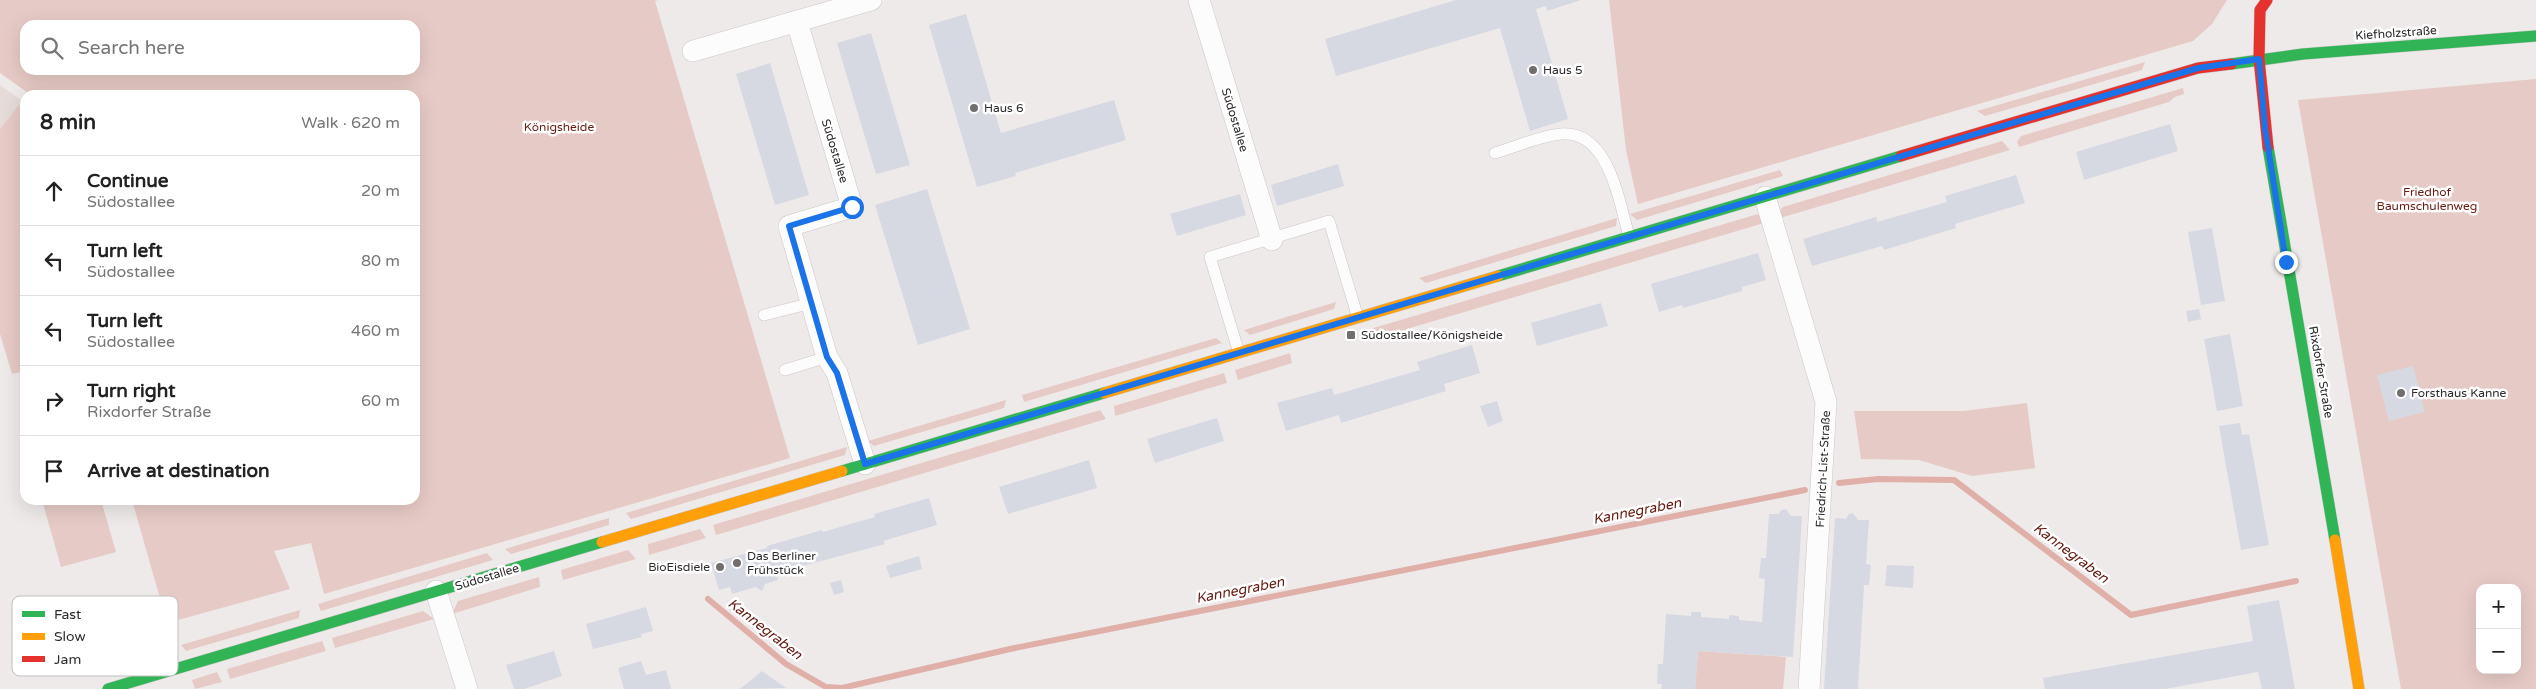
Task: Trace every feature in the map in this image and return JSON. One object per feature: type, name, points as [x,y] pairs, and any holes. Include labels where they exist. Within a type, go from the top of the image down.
[{"type":"street","points":[[693,51],[871,0]]},
{"type":"street","name":"Südostallee","points":[[1199,0],[1272,240]]},
{"type":"street","points":[[2259,59],[2260,10],[2267,0]]},
{"type":"street","name":"Südostallee","points":[[797,22],[852,207],[789,226],[827,357],[837,373],[865,464]]},
{"type":"street","name":"Kiefholzstraße","points":[[2259,59],[2536,36]]},
{"type":"street","name":"Südostallee","points":[[178,668],[2198,68],[2259,59]]},
{"type":"street","name":"Rixdorfer Straße","points":[[2259,59],[2265,128],[2279,222],[2305,355],[2359,689]]},
{"type":"street","name":"Friedrich-List-Straße","points":[[1765,197],[1826,402],[1809,689]]},
{"type":"street","points":[[436,592],[467,689]]},
{"type":"street","name":"Südostallee","points":[[108,689],[152,676]]},
{"type":"lane","points":[[1495,153],[1562,134],[1584,138],[1596,146],[1604,158],[1630,237]]},
{"type":"lane","points":[[1239,353],[1210,257],[1272,240],[1329,221],[1358,318]]},
{"type":"lane","points":[[764,315],[812,303]]},
{"type":"lane","points":[[785,370],[827,357]]},
{"type":"shaded area","points":[[0,85],[20,100],[20,104],[0,129]]},
{"type":"green space","name":"Königsheide","points":[[0,0],[659,0],[655,1],[790,458],[324,594],[311,543],[274,551],[290,589],[178,620],[178,596],[159,596],[133,505],[420,505],[420,90],[24,90],[0,73]]},
{"type":"green space","points":[[1609,0],[2227,0],[2212,24],[2193,41],[1638,204],[1626,150]]},
{"type":"green space","points":[[2145,62],[2142,70],[1985,116],[1977,111]]},
{"type":"green space","name":"Friedhof Baumschulenweg","points":[[2536,79],[2536,689],[2401,689],[2298,100]]},
{"type":"green space","points":[[2183,88],[2184,94],[2175,97],[2169,102],[2019,147],[2017,142],[2021,136]]},
{"type":"green space","points":[[20,104],[20,372],[12,374],[0,334],[0,129]]},
{"type":"green space","points":[[2002,141],[2010,150],[1780,218],[1779,211],[1783,207]]},
{"type":"green space","points":[[1780,170],[1783,176],[1637,220],[1630,214]]},
{"type":"green space","points":[[1758,214],[1764,223],[1363,342],[1360,332]]},
{"type":"green space","points":[[1617,218],[1616,226],[1426,283],[1419,278]]},
{"type":"green space","points":[[1336,302],[1334,309],[1250,335],[1244,330]]},
{"type":"green space","points":[[1216,338],[1222,343],[1024,402],[1022,395]]},
{"type":"green space","points":[[1290,353],[1292,363],[1238,380],[1235,370]]},
{"type":"green space","points":[[1224,373],[1227,383],[1115,416],[1114,406]]},
{"type":"green space","points":[[1006,400],[1004,408],[874,446],[868,441]]},
{"type":"green space","points":[[2027,403],[2035,468],[1972,476],[1919,460],[1861,459],[1854,411],[1964,411]]},
{"type":"green space","points":[[1100,410],[1106,419],[716,535],[713,525]]},
{"type":"green space","points":[[847,447],[845,455],[631,519],[626,513]]},
{"type":"green space","points":[[43,505],[102,505],[116,552],[61,567]]},
{"type":"green space","points":[[609,518],[609,525],[511,554],[505,549]]},
{"type":"green space","points":[[700,529],[706,538],[649,555],[648,544]]},
{"type":"green space","points":[[628,550],[636,559],[563,580],[561,570]]},
{"type":"green space","points":[[487,553],[493,560],[321,611],[318,604]]},
{"type":"green space","points":[[539,577],[540,587],[452,614],[458,601]]},
{"type":"green space","points":[[300,610],[299,618],[186,651],[181,645]]},
{"type":"green space","points":[[423,611],[434,619],[335,648],[332,638]]},
{"type":"green space","points":[[322,641],[326,651],[230,679],[227,669]]},
{"type":"green space","points":[[1698,651],[1786,657],[1783,689],[1695,689]]},
{"type":"green space","points":[[217,672],[222,682],[195,689],[192,680]]},
{"type":"building","name":"Haus 5","points":[[1456,0],[1581,0],[1547,11],[1546,6],[1536,9],[1568,119],[1530,131],[1500,28],[1336,76],[1325,39]]},
{"type":"building","name":"Haus 6","points":[[966,14],[1001,133],[1114,100],[1126,140],[1015,173],[1016,176],[977,187],[929,25]]},
{"type":"building","points":[[871,33],[910,165],[876,174],[837,43]]},
{"type":"building","points":[[770,63],[809,195],[775,205],[736,74]]},
{"type":"building","points":[[2170,124],[2178,151],[2084,180],[2076,152]]},
{"type":"building","points":[[1338,164],[1344,186],[1277,206],[1271,185]]},
{"type":"building","points":[[2016,175],[2025,203],[1955,224],[1956,228],[1884,250],[1882,246],[1812,266],[1803,239],[1876,217],[1877,222],[1947,202],[1945,196]]},
{"type":"building","points":[[927,189],[970,329],[918,345],[875,205]]},
{"type":"building","points":[[1240,194],[1246,215],[1177,236],[1170,214]]},
{"type":"building","points":[[2212,228],[2225,301],[2201,305],[2188,232]]},
{"type":"building","points":[[1758,253],[1766,280],[1742,287],[1742,291],[1683,308],[1682,305],[1659,312],[1651,284]]},
{"type":"building","points":[[1601,303],[1608,326],[1537,346],[1531,323]]},
{"type":"building","points":[[2199,309],[2201,319],[2188,322],[2186,311]]},
{"type":"building","points":[[2230,334],[2243,406],[2217,411],[2204,339]]},
{"type":"building","points":[[1472,345],[1480,373],[1444,384],[1446,391],[1341,423],[1339,415],[1286,431],[1277,403],[1332,388],[1334,395],[1420,370],[1417,362]]},
{"type":"building","name":"Forsthaus Kanne","points":[[2413,366],[2425,412],[2389,421],[2377,375]]},
{"type":"building","points":[[1497,401],[1503,421],[1488,427],[1480,406]]},
{"type":"building","points":[[1217,418],[1224,441],[1155,463],[1147,439]]},
{"type":"building","points":[[2240,423],[2242,435],[2249,434],[2269,545],[2241,550],[2219,426]]},
{"type":"building","points":[[1089,460],[1097,488],[1008,514],[999,487]]},
{"type":"building","points":[[929,498],[937,525],[883,541],[885,544],[776,573],[778,580],[765,584],[762,591],[756,587],[732,594],[730,587],[719,590],[711,563],[767,548],[767,546],[822,530],[823,532],[875,517],[874,514]]},
{"type":"building","points":[[1786,509],[1791,516],[1802,516],[1793,657],[1698,651],[1695,689],[1661,689],[1662,684],[1657,684],[1658,664],[1663,664],[1666,614],[1691,616],[1691,612],[1701,612],[1701,617],[1729,619],[1729,615],[1739,616],[1739,620],[1762,622],[1765,579],[1759,578],[1761,558],[1766,558],[1769,514],[1779,514],[1781,510]]},
{"type":"building","points":[[1853,513],[1858,520],[1869,520],[1866,564],[1871,565],[1869,585],[1864,585],[1858,689],[1824,689],[1835,518],[1846,519],[1849,514]]},
{"type":"building","points":[[919,556],[922,569],[890,578],[886,566]]},
{"type":"building","points":[[1887,565],[1914,566],[1913,588],[1885,586]]},
{"type":"building","points":[[841,580],[844,592],[834,595],[830,583]]},
{"type":"building","points":[[2279,600],[2295,689],[2262,689],[2258,672],[2165,689],[2045,689],[2043,678],[2253,641],[2247,606]]},
{"type":"building","points":[[646,607],[653,631],[641,634],[642,637],[593,649],[586,624]]},
{"type":"building","points":[[554,651],[562,676],[524,689],[514,689],[506,665]]},
{"type":"building","points":[[641,661],[646,675],[666,670],[671,689],[624,689],[618,668]]},
{"type":"building","points":[[762,671],[786,688],[740,689]]},
{"type":"waterway","name":"Kannegraben","points":[[1839,483],[1878,479],[1954,480],[2131,615],[2296,581]]},
{"type":"waterway","name":"Kannegraben","points":[[708,599],[786,664],[826,687],[842,688],[1010,649],[1805,490]]},
{"type":"traffic: fast","points":[[2231,64],[2303,54],[2536,36]]},
{"type":"traffic: fast","points":[[2268,147],[2335,540]]},
{"type":"traffic: fast","points":[[1498,276],[1901,156]]},
{"type":"traffic: fast","points":[[842,471],[1104,393]]},
{"type":"traffic: fast","points":[[178,668],[602,542]]},
{"type":"traffic: fast","points":[[108,689],[152,676]]},
{"type":"traffic: slow","points":[[1104,393],[1498,276]]},
{"type":"traffic: slow","points":[[602,542],[842,471]]},
{"type":"traffic: slow","points":[[2335,540],[2359,689]]},
{"type":"traffic: jam","points":[[2267,0],[2260,10],[2259,59],[2268,147]]},
{"type":"traffic: jam","points":[[1901,156],[2198,68],[2231,64]]},
{"type":"place","name":"Haus 5","points":[[1533,70]]},
{"type":"place","name":"Haus 6","points":[[974,108]]},
{"type":"place","name":"Südostallee/Königsheide","points":[[1351,335]]},
{"type":"place","name":"Forsthaus Kanne","points":[[2401,393]]},
{"type":"place","name":"Das Berliner Frühstück","points":[[737,563]]},
{"type":"place","name":"BioEisdiele","points":[[720,567]]},
{"type":"route","points":[[852,207],[789,226],[827,357],[837,373],[865,464],[2198,68],[2216,65],[2259,59],[2265,128],[2286,262]]}]
